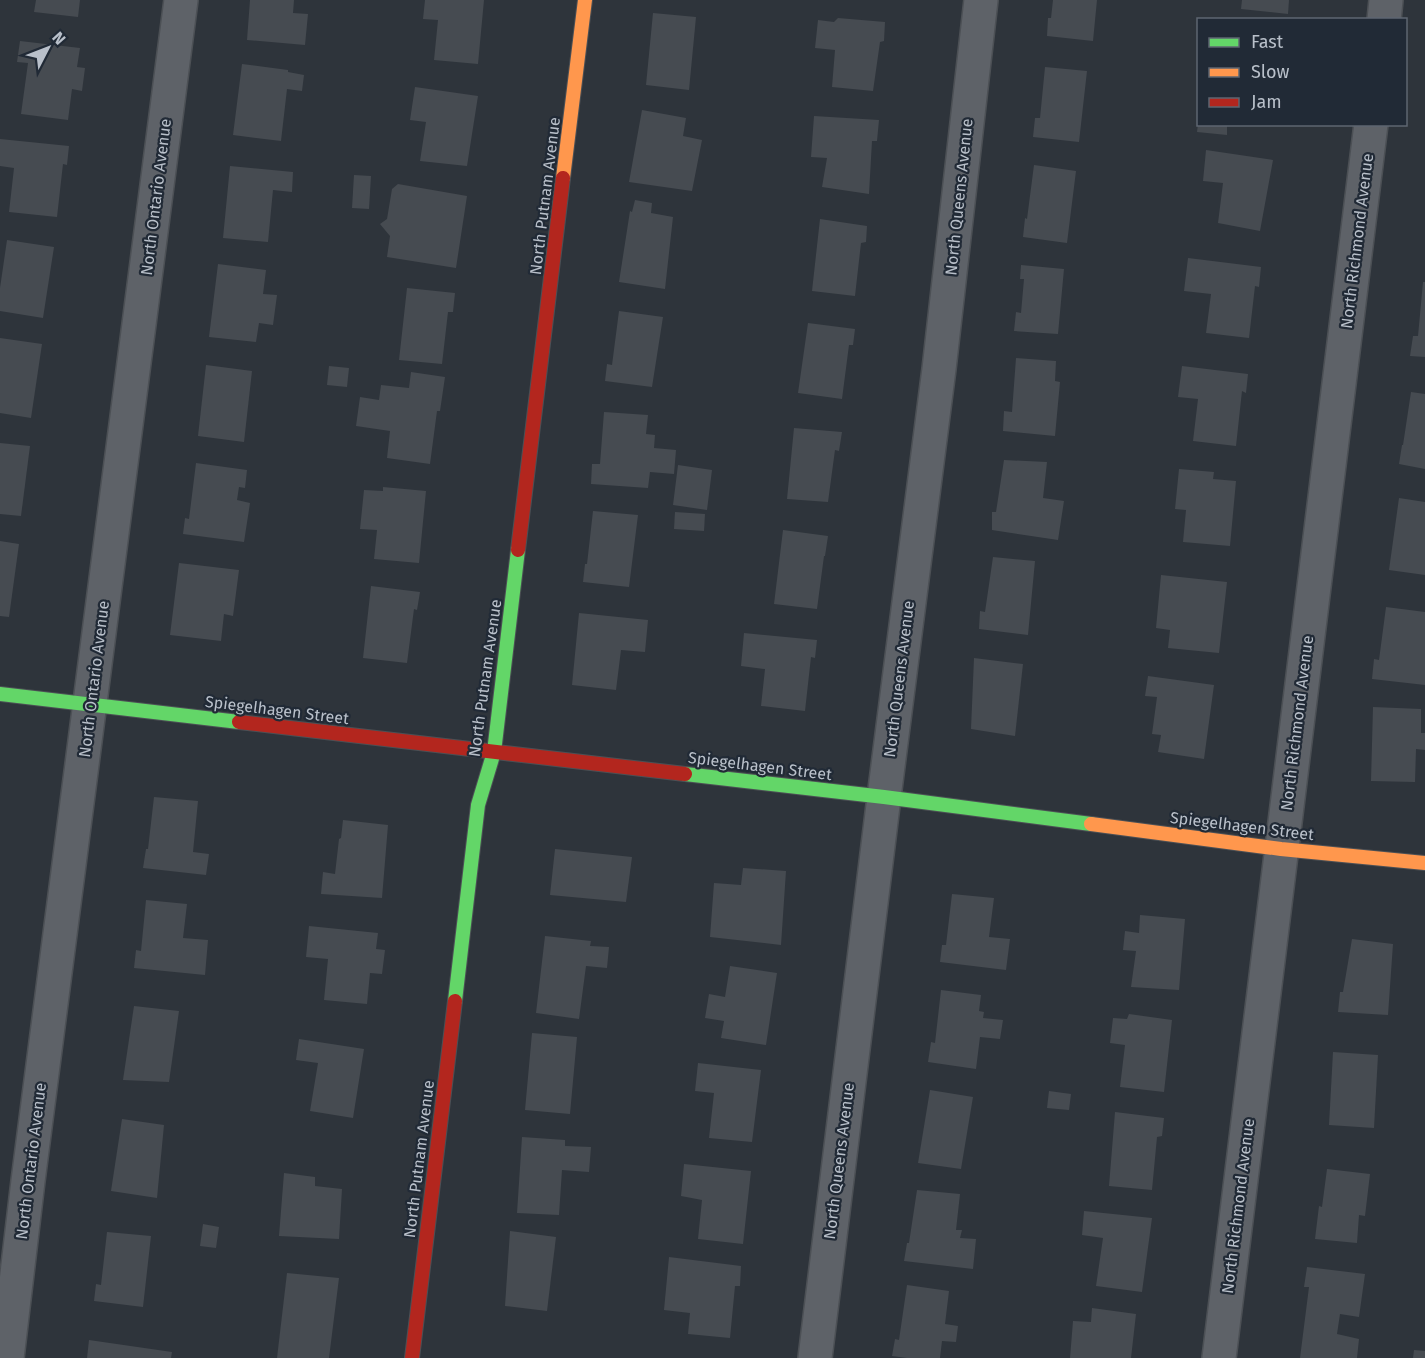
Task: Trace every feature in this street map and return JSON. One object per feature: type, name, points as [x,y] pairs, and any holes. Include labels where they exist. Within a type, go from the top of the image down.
[{"type":"street","name":"North Ontario Avenue","points":[[7,1358],[181,0]]},
{"type":"street","name":"North Putnam Avenue","points":[[412,1358],[478,805],[494,752],[585,0]]},
{"type":"street","name":"North Queens Avenue","points":[[815,1358],[939,369],[981,0]]},
{"type":"street","points":[[1384,18],[1386,0]]},
{"type":"street","name":"North Richmond Avenue","points":[[1219,1358],[1371,126]]},
{"type":"street","name":"Spiegelhagen Street","points":[[0,694],[884,797],[1281,849],[1425,863]]},
{"type":"building","points":[[36,0],[80,0],[78,17],[34,12]]},
{"type":"building","points":[[250,0],[294,0],[293,13],[308,14],[305,45],[247,40]]},
{"type":"building","points":[[425,0],[484,0],[478,64],[434,60],[438,20],[423,19]]},
{"type":"building","points":[[1053,0],[1097,0],[1093,41],[1047,36],[1048,18],[1051,18]]},
{"type":"building","points":[[1242,0],[1289,0],[1288,14],[1241,9]]},
{"type":"building","points":[[653,13],[696,17],[689,90],[646,85]]},
{"type":"building","points":[[838,18],[885,22],[884,41],[880,42],[873,91],[832,87],[835,50],[815,48],[818,20],[834,22]]},
{"type":"building","points":[[20,41],[80,48],[77,67],[85,68],[82,91],[72,89],[68,120],[21,114],[28,63],[17,62]]},
{"type":"building","points":[[242,64],[288,70],[288,72],[304,75],[302,91],[287,89],[281,141],[233,135]]},
{"type":"building","points":[[1045,67],[1087,71],[1079,142],[1033,137],[1035,118],[1040,118]]},
{"type":"building","points":[[415,87],[478,96],[467,166],[420,161],[426,122],[410,120]]},
{"type":"building","points":[[642,110],[686,118],[683,136],[702,140],[692,191],[629,182]]},
{"type":"building","points":[[814,116],[879,120],[877,141],[872,141],[869,194],[822,187],[827,158],[811,157]]},
{"type":"building","points":[[1198,126],[1227,126],[1227,135],[1197,132]]},
{"type":"building","points":[[0,139],[69,146],[67,165],[63,164],[57,217],[9,212],[14,168],[0,166]]},
{"type":"building","points":[[1206,150],[1273,160],[1260,231],[1218,223],[1223,183],[1203,181]]},
{"type":"building","points":[[1034,165],[1076,171],[1067,243],[1023,237]]},
{"type":"building","points":[[230,166],[293,172],[292,192],[273,190],[268,242],[223,238]]},
{"type":"building","points":[[354,175],[371,176],[369,209],[352,208]]},
{"type":"building","points":[[398,184],[467,196],[456,268],[387,257],[390,236],[380,224],[387,219],[392,189]]},
{"type":"building","points":[[635,200],[652,203],[651,213],[673,217],[665,289],[619,282],[630,211],[632,212]]},
{"type":"building","points":[[820,219],[867,226],[866,242],[861,243],[855,296],[812,291]]},
{"type":"building","points":[[7,240],[54,247],[43,318],[0,311],[0,288]]},
{"type":"building","points":[[1188,258],[1261,267],[1259,287],[1255,286],[1249,338],[1206,333],[1211,294],[1184,291]]},
{"type":"building","points":[[218,264],[266,270],[263,294],[277,295],[273,325],[259,323],[256,342],[209,337]]},
{"type":"building","points":[[1021,265],[1064,269],[1058,334],[1014,331],[1016,312],[1021,313],[1024,279],[1020,279]]},
{"type":"building","points":[[1423,282],[1425,282],[1425,357],[1410,356],[1413,336],[1418,336]]},
{"type":"building","points":[[407,288],[455,293],[453,312],[448,312],[442,364],[399,360]]},
{"type":"building","points":[[619,311],[663,317],[652,387],[605,381],[607,364],[612,365]]},
{"type":"building","points":[[808,323],[855,329],[853,345],[849,345],[842,399],[798,393]]},
{"type":"building","points":[[0,338],[42,344],[31,418],[0,413]]},
{"type":"building","points":[[1016,358],[1056,361],[1055,381],[1060,382],[1055,436],[1003,431],[1004,411],[1012,412]]},
{"type":"building","points":[[206,365],[252,371],[244,442],[198,436]]},
{"type":"building","points":[[329,366],[349,368],[347,387],[327,385]]},
{"type":"building","points":[[1182,366],[1248,374],[1246,393],[1242,391],[1236,446],[1193,441],[1198,399],[1178,397]]},
{"type":"building","points":[[411,372],[445,377],[440,411],[437,411],[430,464],[387,458],[390,431],[356,426],[360,397],[379,400],[381,385],[409,388]]},
{"type":"building","points":[[1411,392],[1425,394],[1425,469],[1399,464]]},
{"type":"building","points":[[604,412],[648,415],[646,434],[655,435],[654,448],[676,450],[674,474],[650,472],[648,488],[591,484],[592,464],[600,464]]},
{"type":"building","points":[[794,428],[842,432],[839,451],[835,450],[828,502],[787,499]]},
{"type":"building","points":[[0,443],[30,446],[21,516],[0,514]]},
{"type":"building","points":[[1004,460],[1047,462],[1043,498],[1064,501],[1058,540],[992,530],[992,512],[996,512]]},
{"type":"building","points":[[196,463],[247,470],[245,488],[239,487],[237,500],[250,503],[244,542],[183,534],[185,518],[189,519]]},
{"type":"building","points":[[678,465],[712,470],[707,510],[673,505]]},
{"type":"building","points":[[1179,469],[1214,472],[1213,479],[1236,481],[1230,546],[1183,542],[1186,510],[1175,509]]},
{"type":"building","points":[[383,487],[426,491],[419,563],[374,559],[377,530],[360,529],[364,490],[383,491]]},
{"type":"building","points":[[1399,498],[1425,502],[1425,575],[1389,570]]},
{"type":"building","points":[[593,511],[638,515],[629,587],[583,582]]},
{"type":"building","points":[[675,512],[705,514],[704,531],[674,529]]},
{"type":"building","points":[[783,530],[828,536],[817,609],[774,604]]},
{"type":"building","points":[[0,541],[19,544],[9,617],[0,616]]},
{"type":"building","points":[[993,557],[1035,561],[1028,635],[979,629],[980,611],[985,612]]},
{"type":"building","points":[[179,563],[239,570],[233,616],[224,614],[221,641],[170,635]]},
{"type":"building","points":[[1161,575],[1227,582],[1219,653],[1168,648],[1170,630],[1156,628]]},
{"type":"building","points":[[371,586],[420,592],[417,610],[414,609],[407,663],[363,658]]},
{"type":"building","points":[[1386,607],[1425,612],[1425,685],[1372,679],[1374,659],[1379,660]]},
{"type":"building","points":[[579,613],[648,620],[645,652],[621,650],[616,690],[572,685]]},
{"type":"building","points":[[744,633],[817,640],[815,658],[811,657],[805,711],[761,706],[765,669],[741,666]]},
{"type":"building","points":[[974,658],[1023,664],[1015,736],[971,729]]},
{"type":"building","points":[[1148,676],[1214,685],[1204,759],[1158,752],[1161,735],[1152,734],[1157,697],[1145,696]]},
{"type":"building","points":[[1373,707],[1421,709],[1421,733],[1425,733],[1425,750],[1416,749],[1415,782],[1371,781]]},
{"type":"building","points":[[154,797],[198,801],[193,852],[209,854],[206,875],[143,868],[146,849],[148,849]]},
{"type":"building","points":[[343,820],[388,825],[382,898],[321,894],[323,872],[335,874]]},
{"type":"building","points":[[555,849],[632,857],[626,902],[550,895]]},
{"type":"building","points":[[743,868],[786,871],[781,945],[710,937],[714,883],[741,885]]},
{"type":"building","points":[[952,894],[994,898],[989,937],[1010,939],[1006,970],[940,962],[942,945],[946,945]]},
{"type":"building","points":[[146,900],[187,904],[183,938],[208,940],[205,975],[134,968],[136,950],[141,951]]},
{"type":"building","points":[[1140,915],[1185,919],[1179,990],[1131,987],[1136,951],[1123,950],[1125,931],[1139,933]]},
{"type":"building","points":[[309,926],[378,933],[376,949],[385,950],[382,974],[370,973],[367,1004],[324,1000],[328,959],[306,957]]},
{"type":"building","points":[[545,936],[591,941],[590,946],[609,947],[607,968],[586,966],[579,1019],[536,1013]]},
{"type":"building","points":[[1352,939],[1393,944],[1388,1015],[1338,1012],[1340,992],[1343,992]]},
{"type":"building","points":[[730,966],[777,973],[766,1045],[721,1038],[724,1021],[705,1018],[709,994],[725,997]]},
{"type":"building","points":[[941,990],[981,995],[979,1011],[984,1012],[983,1018],[1003,1020],[1000,1039],[980,1037],[976,1069],[928,1062],[931,1042],[935,1043]]},
{"type":"building","points":[[134,1006],[179,1011],[169,1082],[123,1080]]},
{"type":"building","points":[[1129,1014],[1172,1020],[1164,1092],[1120,1087],[1125,1045],[1110,1043],[1113,1018],[1127,1019]]},
{"type":"building","points":[[532,1033],[577,1037],[570,1114],[525,1110]]},
{"type":"building","points":[[299,1039],[364,1049],[353,1118],[310,1111],[318,1063],[296,1060]]},
{"type":"building","points":[[1333,1052],[1378,1055],[1374,1128],[1329,1125]]},
{"type":"building","points":[[698,1063],[761,1070],[752,1142],[709,1138],[714,1093],[695,1091]]},
{"type":"building","points":[[930,1090],[973,1097],[961,1169],[918,1163]]},
{"type":"building","points":[[1049,1091],[1071,1094],[1069,1110],[1047,1108]]},
{"type":"building","points":[[1115,1112],[1164,1118],[1162,1136],[1157,1137],[1152,1190],[1109,1186]]},
{"type":"building","points":[[122,1119],[164,1125],[157,1198],[111,1191]]},
{"type":"building","points":[[522,1137],[565,1140],[565,1146],[591,1147],[589,1172],[562,1170],[559,1215],[517,1213]]},
{"type":"building","points":[[684,1164],[751,1171],[743,1244],[698,1239],[702,1200],[681,1196]]},
{"type":"building","points":[[1327,1169],[1370,1174],[1365,1216],[1359,1215],[1357,1243],[1315,1239]]},
{"type":"building","points":[[284,1173],[315,1177],[315,1186],[342,1189],[339,1239],[279,1236]]},
{"type":"building","points":[[917,1190],[960,1194],[956,1230],[962,1230],[960,1238],[976,1239],[973,1269],[904,1261]]},
{"type":"building","points":[[1084,1211],[1152,1218],[1142,1292],[1096,1286],[1103,1238],[1082,1235]]},
{"type":"building","points":[[203,1224],[219,1227],[216,1248],[200,1246]]},
{"type":"building","points":[[510,1231],[556,1237],[547,1311],[505,1306]]},
{"type":"building","points":[[107,1232],[151,1236],[143,1307],[94,1301],[96,1284],[101,1285]]},
{"type":"building","points":[[669,1257],[741,1266],[740,1286],[735,1286],[730,1338],[688,1334],[690,1313],[664,1310]]},
{"type":"building","points":[[1307,1267],[1365,1274],[1359,1317],[1340,1314],[1337,1334],[1359,1339],[1357,1358],[1300,1358],[1309,1287],[1304,1287]]},
{"type":"building","points":[[287,1273],[339,1278],[329,1358],[277,1358]]},
{"type":"building","points":[[907,1285],[949,1291],[945,1324],[958,1326],[956,1342],[942,1341],[940,1358],[892,1356],[895,1339],[899,1340]]},
{"type":"building","points":[[1092,1308],[1136,1314],[1131,1358],[1070,1358],[1073,1321],[1091,1322]]},
{"type":"building","points":[[89,1340],[172,1352],[171,1358],[87,1358]]},
{"type":"building","points":[[1414,1350],[1425,1351],[1425,1358],[1413,1358]]},
{"type":"traffic: fast","points":[[455,1001],[478,805],[494,752],[518,550]]},
{"type":"traffic: fast","points":[[0,694],[239,722]]},
{"type":"traffic: fast","points":[[685,774],[1091,824]]},
{"type":"traffic: slow","points":[[563,178],[585,0]]},
{"type":"traffic: slow","points":[[1091,824],[1281,849],[1425,863]]},
{"type":"traffic: jam","points":[[518,550],[563,178]]},
{"type":"traffic: jam","points":[[239,722],[685,774]]},
{"type":"traffic: jam","points":[[412,1358],[455,1001]]}]
